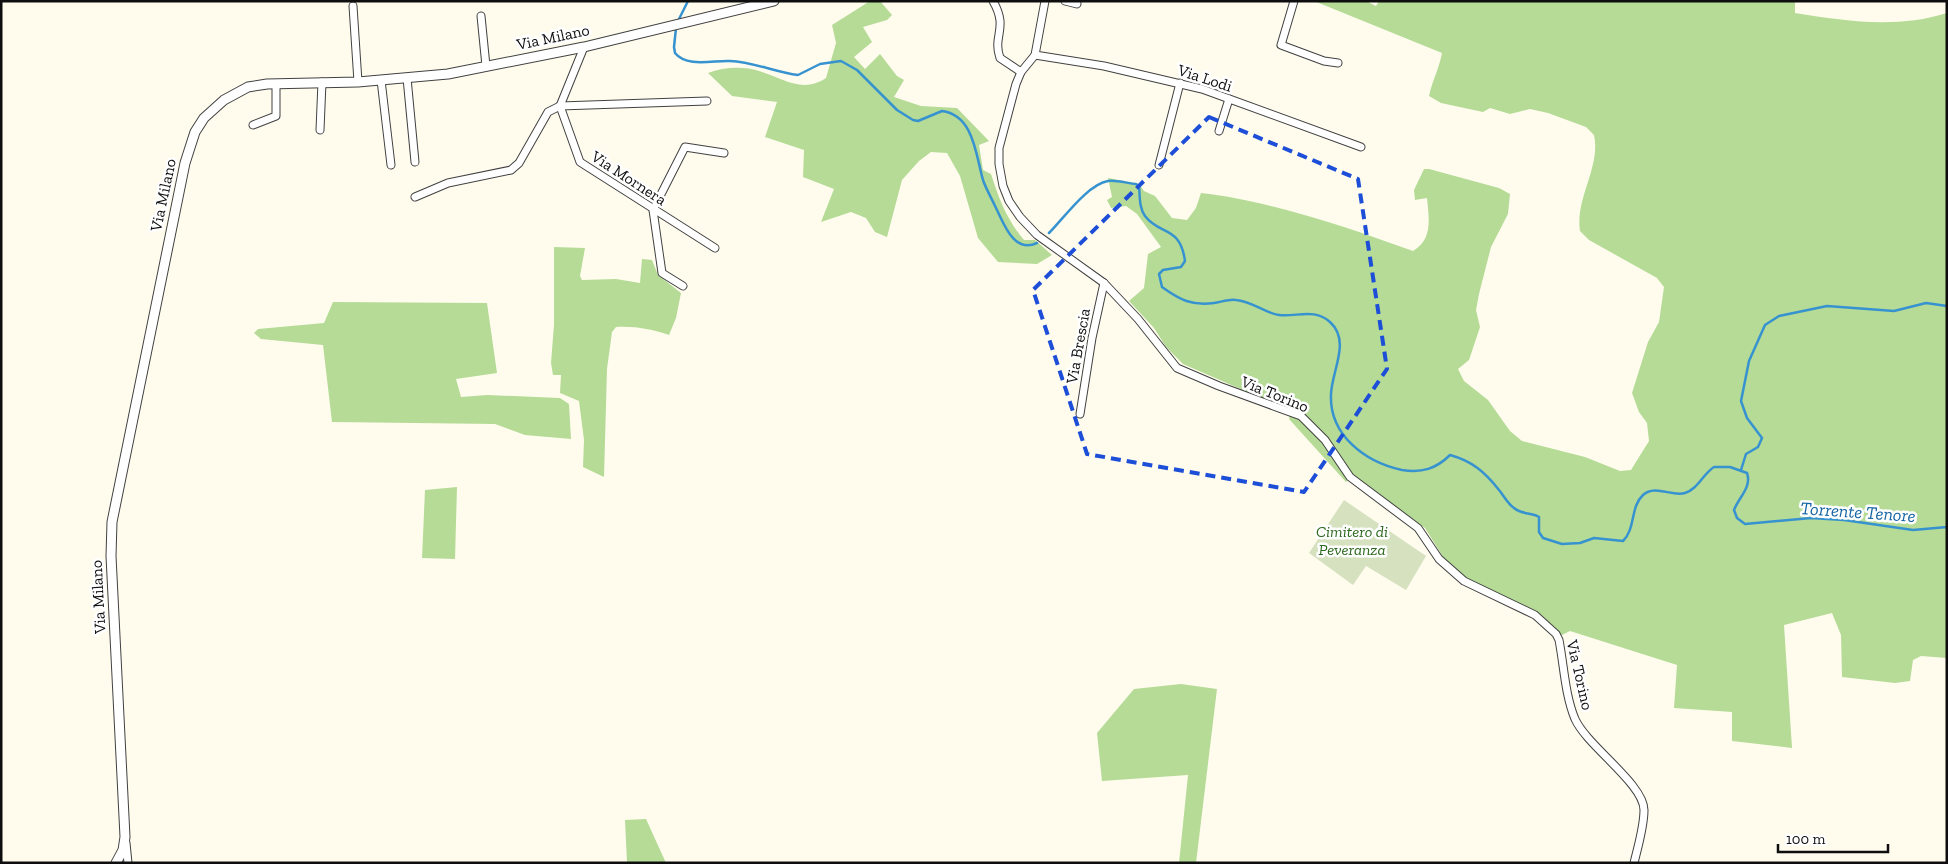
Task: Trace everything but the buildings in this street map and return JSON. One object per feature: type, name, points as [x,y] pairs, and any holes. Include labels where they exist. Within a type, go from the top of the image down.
[{"type":"street","name":"Via Milano","points":[[117,862],[123,850],[125,837],[111,556],[112,522],[185,163],[195,132],[204,118],[228,97],[248,88],[276,84],[358,82],[407,78],[486,66],[584,47],[774,1]]},
{"type":"street","points":[[993,1],[1001,16],[998,43],[1000,58],[1021,72],[1035,55],[1045,1]]},
{"type":"street","points":[[1065,1],[1078,4]]},
{"type":"street","points":[[1294,1],[1281,45],[1324,61],[1338,63]]},
{"type":"street","points":[[352,6],[358,82]]},
{"type":"street","points":[[481,16],[486,66]]},
{"type":"street","points":[[560,106],[584,47]]},
{"type":"street","name":"Via Lodi","points":[[1035,55],[1104,66],[1180,83],[1361,147]]},
{"type":"street","name":"Via Torino","points":[[1021,72],[999,148],[1001,174],[1009,201],[1020,217],[1037,235],[1104,284],[1138,319],[1177,368],[1218,386],[1301,416],[1325,440],[1350,477],[1418,528],[1439,559],[1464,581],[1519,606],[1546,624],[1559,640],[1572,709],[1580,728],[1640,796],[1644,809],[1634,863]]},
{"type":"street","points":[[407,78],[415,162]]},
{"type":"street","points":[[381,80],[391,164]]},
{"type":"street","points":[[320,130],[322,82]]},
{"type":"street","points":[[1159,166],[1180,83]]},
{"type":"street","points":[[253,124],[276,116],[276,84]]},
{"type":"street","points":[[1220,131],[1229,99]]},
{"type":"street","points":[[415,197],[448,183],[511,170],[519,163],[548,112],[560,106],[707,101]]},
{"type":"street","name":"Via Mornera","points":[[560,106],[580,162],[652,210],[715,248]]},
{"type":"street","points":[[683,286],[662,272],[652,210],[685,148],[724,153]]},
{"type":"street","name":"Via Brescia","points":[[1080,414],[1092,338],[1104,284]]},
{"type":"street","points":[[125,837],[128,863]]},
{"type":"highlighted area","points":[[1209,117],[1358,179],[1387,369],[1304,492],[1087,454],[1033,290]]},
{"type":"green space","points":[[870,1],[880,1],[892,15],[887,20],[863,27],[872,42],[854,57],[865,69],[880,54],[897,76],[904,80],[894,97],[921,106],[957,108],[989,141],[979,145],[983,170],[991,174],[1000,201],[1013,225],[1024,240],[1035,240],[1052,255],[1037,264],[998,262],[978,238],[960,176],[947,153],[931,152],[919,161],[902,180],[887,237],[875,232],[866,218],[851,212],[821,222],[834,189],[803,177],[804,150],[765,137],[777,102],[732,96],[708,73],[727,68],[747,68],[801,85],[817,83],[826,78],[836,43],[832,25]]},
{"type":"green space","points":[[1314,1],[1366,1],[1376,6],[1379,1],[1795,1],[1795,13],[1871,22],[1909,21],[1947,13],[1947,658],[1921,656],[1913,660],[1910,681],[1895,683],[1842,677],[1841,635],[1832,613],[1784,625],[1792,748],[1732,741],[1732,712],[1674,708],[1677,665],[1570,631],[1560,636],[1536,613],[1457,573],[1445,560],[1425,528],[1354,476],[1346,482],[1289,419],[1291,411],[1183,364],[1166,347],[1154,328],[1129,301],[1144,288],[1148,254],[1161,247],[1137,214],[1126,206],[1111,208],[1107,200],[1112,197],[1108,178],[1139,184],[1144,191],[1155,196],[1172,218],[1187,220],[1196,208],[1201,193],[1280,208],[1336,224],[1413,251],[1424,241],[1429,221],[1427,198],[1415,200],[1414,190],[1424,169],[1429,169],[1499,188],[1510,194],[1508,214],[1491,247],[1479,294],[1476,310],[1480,327],[1469,360],[1458,369],[1464,381],[1488,400],[1510,431],[1522,441],[1585,457],[1620,471],[1631,470],[1649,441],[1647,423],[1639,412],[1632,393],[1648,342],[1659,322],[1664,287],[1657,278],[1589,240],[1580,231],[1581,207],[1594,159],[1594,135],[1586,127],[1548,113],[1530,109],[1510,114],[1490,108],[1483,112],[1441,103],[1429,96],[1442,53]]},
{"type":"green space","points":[[554,247],[585,248],[580,276],[582,280],[616,279],[640,283],[642,259],[652,260],[658,275],[681,293],[676,318],[669,335],[630,327],[616,327],[612,332],[607,369],[604,477],[583,467],[584,440],[579,401],[560,393],[561,375],[553,375],[551,363],[554,325]]},
{"type":"green space","points":[[333,302],[487,303],[497,373],[456,379],[461,397],[487,395],[560,398],[569,404],[571,439],[525,435],[495,424],[332,422],[323,345],[261,339],[254,333],[258,329],[324,323]]},
{"type":"green space","points":[[457,487],[455,559],[422,558],[425,490]]},
{"type":"green space","name":"Cimitero di Peveranza","points":[[1344,500],[1426,556],[1406,590],[1366,566],[1353,585],[1309,553]]},
{"type":"green space","points":[[1181,684],[1217,689],[1196,863],[1179,863],[1188,775],[1102,781],[1097,733],[1134,689]]},
{"type":"green space","points":[[646,819],[666,863],[627,863],[625,820]]},
{"type":"waterway","name":"Torrente Tenore","points":[[677,23],[688,1]]},
{"type":"waterway","name":"Torrente Tenore","points":[[676,28],[675,53],[680,58],[686,60],[693,62],[739,62],[798,75],[820,64],[841,61],[857,70],[897,110],[913,120],[918,121],[942,111],[953,114],[961,120],[972,138],[984,183],[1006,229],[1016,241],[1022,244],[1037,243]]},
{"type":"waterway","name":"Torrente Tenore","points":[[1049,233],[1092,188],[1108,181],[1136,184],[1139,186],[1143,213],[1151,222],[1174,236],[1179,242],[1185,261],[1181,267],[1163,270],[1159,274],[1162,287],[1181,299],[1193,303],[1206,304],[1236,300],[1247,302],[1279,315],[1312,314],[1324,318],[1336,330],[1340,347],[1332,385],[1332,409],[1336,422],[1352,444],[1375,461],[1402,470],[1416,471],[1428,469],[1439,464],[1450,455],[1465,460],[1489,478],[1514,508],[1520,512],[1539,517],[1539,532],[1543,538],[1562,544],[1580,543],[1594,538],[1623,541],[1630,530],[1636,505],[1643,495],[1653,491],[1685,493],[1697,485],[1714,467],[1730,467],[1747,473],[1748,483],[1734,510],[1737,518],[1745,524],[1811,518],[1844,520],[1913,530],[1947,527]]},
{"type":"waterway","points":[[1741,470],[1746,454],[1758,447],[1762,438],[1747,418],[1741,401],[1749,361],[1765,325],[1779,316],[1827,306],[1894,311],[1926,303],[1947,306]]}]
